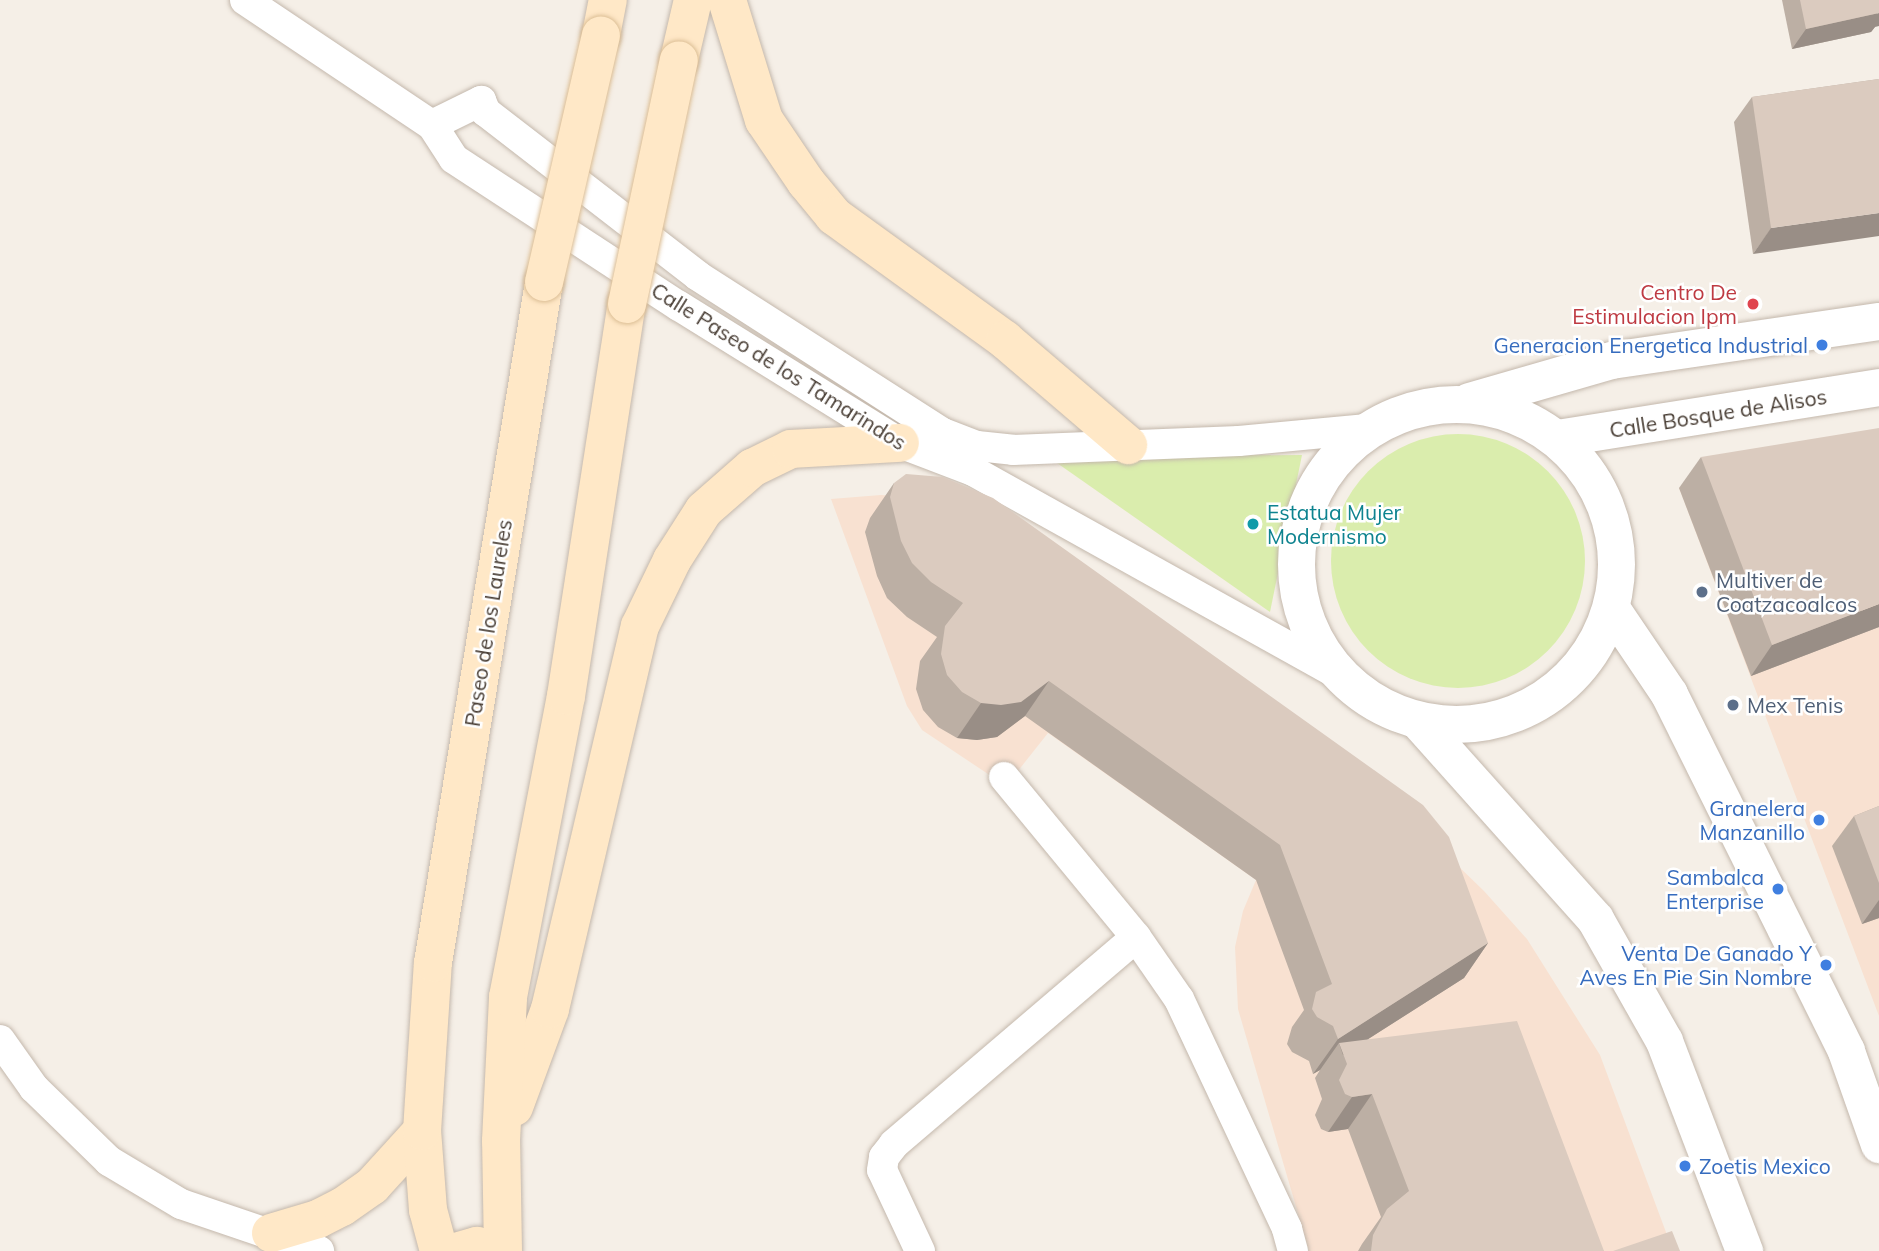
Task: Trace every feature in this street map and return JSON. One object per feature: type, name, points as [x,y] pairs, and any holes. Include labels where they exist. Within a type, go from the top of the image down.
[{"type":"main road","points":[[459,1251],[477,1246],[502,1251],[501,1141],[508,998],[566,696],[627,304],[693,0]]},
{"type":"main road","points":[[727,0],[764,120],[806,182],[834,216],[1005,340],[1128,444]]},
{"type":"main road","name":"Paseo de los Laureles","points":[[439,1251],[428,1210],[422,1131],[433,963],[544,282],[605,18]]},
{"type":"main road","points":[[501,1141],[550,1009],[640,626],[672,560],[704,510],[752,468],[791,449],[900,443]]},
{"type":"main road","points":[[271,1233],[318,1219],[342,1207],[372,1186],[422,1131]]},
{"type":"street","name":"Calle Paseo de los Tamarindos","points":[[245,0],[432,125],[454,159],[680,306],[900,443],[973,471],[1336,674]]},
{"type":"street","name":"Calle Paseo de los Tamarindos","points":[[432,125],[481,102],[485,112],[698,276],[943,433],[977,446],[1013,450],[1240,441],[1367,429]]},
{"type":"street","points":[[1465,402],[1516,413],[1557,438],[1589,473],[1610,515],[1617,561],[1611,608],[1591,653],[1558,690],[1516,715],[1468,726],[1419,722],[1373,704],[1336,674],[1301,613],[1295,544],[1319,478],[1367,429],[1414,408],[1465,402],[1611,360],[1879,321]]},
{"type":"street","name":"Calle Bosque de Alisos","points":[[1557,438],[1879,387]]},
{"type":"street","points":[[1611,608],[1669,694],[1846,1051],[1879,1144]]},
{"type":"street","points":[[1419,722],[1595,919],[1664,1041],[1744,1251]]},
{"type":"street","points":[[1004,777],[1136,937],[1179,999],[1287,1229],[1293,1251]]},
{"type":"street","points":[[920,1251],[882,1170],[884,1157],[894,1144],[1136,937]]},
{"type":"street","points":[[0,1040],[34,1088],[109,1161],[181,1204],[319,1251]]},
{"type":"shaded area","points":[[1879,455],[1879,1016],[1679,488]]},
{"type":"shaded area","points":[[881,495],[915,497],[1425,834],[1484,891],[1527,939],[1600,1055],[1673,1251],[1309,1251],[1238,1009],[1235,947],[1243,911],[1256,880],[1048,733],[1006,786],[922,730],[907,706],[831,499]]},
{"type":"green space","points":[[1446,434],[1470,434],[1507,443],[1529,455],[1548,471],[1564,490],[1576,512],[1583,536],[1583,586],[1576,610],[1564,632],[1548,651],[1529,667],[1507,679],[1470,688],[1446,688],[1409,679],[1387,667],[1360,642],[1340,610],[1336,598],[1331,573],[1331,549],[1340,512],[1352,490],[1377,463],[1409,443],[1421,439]]},
{"type":"green space","points":[[1302,455],[1270,612],[1047,456]]},
{"type":"building","points":[[1800,0],[1879,0],[1879,13],[1806,29]]},
{"type":"building","points":[[1879,79],[1879,213],[1771,228],[1752,97]]},
{"type":"building","points":[[1879,428],[1879,604],[1772,645],[1701,457]]},
{"type":"building","points":[[906,474],[943,477],[993,498],[1423,805],[1449,837],[1488,943],[1338,1039],[1333,1026],[1317,1017],[1312,1009],[1316,992],[1332,984],[1280,845],[1049,681],[1021,702],[1001,705],[981,703],[962,692],[947,675],[941,654],[945,626],[963,603],[931,582],[912,563],[901,541],[890,497],[894,483]]},
{"type":"building","points":[[1879,806],[1879,883],[1854,816]]},
{"type":"building","points":[[1517,1021],[1604,1251],[1371,1251],[1373,1235],[1387,1209],[1409,1191],[1372,1094],[1352,1097],[1345,1094],[1339,1080],[1347,1064],[1339,1043]]},
{"type":"building","points":[[1672,1231],[1680,1251],[1613,1251]]},
{"type":"place","name":"Centro De Estimulacion Ipm","points":[[1753,304]]},
{"type":"place","name":"Generacion Energetica Industrial","points":[[1822,345]]},
{"type":"place","name":"Estatua Mujer Modernismo","points":[[1253,524]]},
{"type":"place","name":"Multiver de Coatzacoalcos","points":[[1702,592]]},
{"type":"place","name":"Mex Tenis","points":[[1733,705]]},
{"type":"place","name":"Granelera Manzanillo","points":[[1819,820]]},
{"type":"place","name":"Sambalca Enterprise","points":[[1778,889]]},
{"type":"place","name":"Venta De Ganado Y Aves En Pie Sin Nombre","points":[[1826,965]]},
{"type":"place","name":"Zoetis Mexico","points":[[1685,1166]]}]
